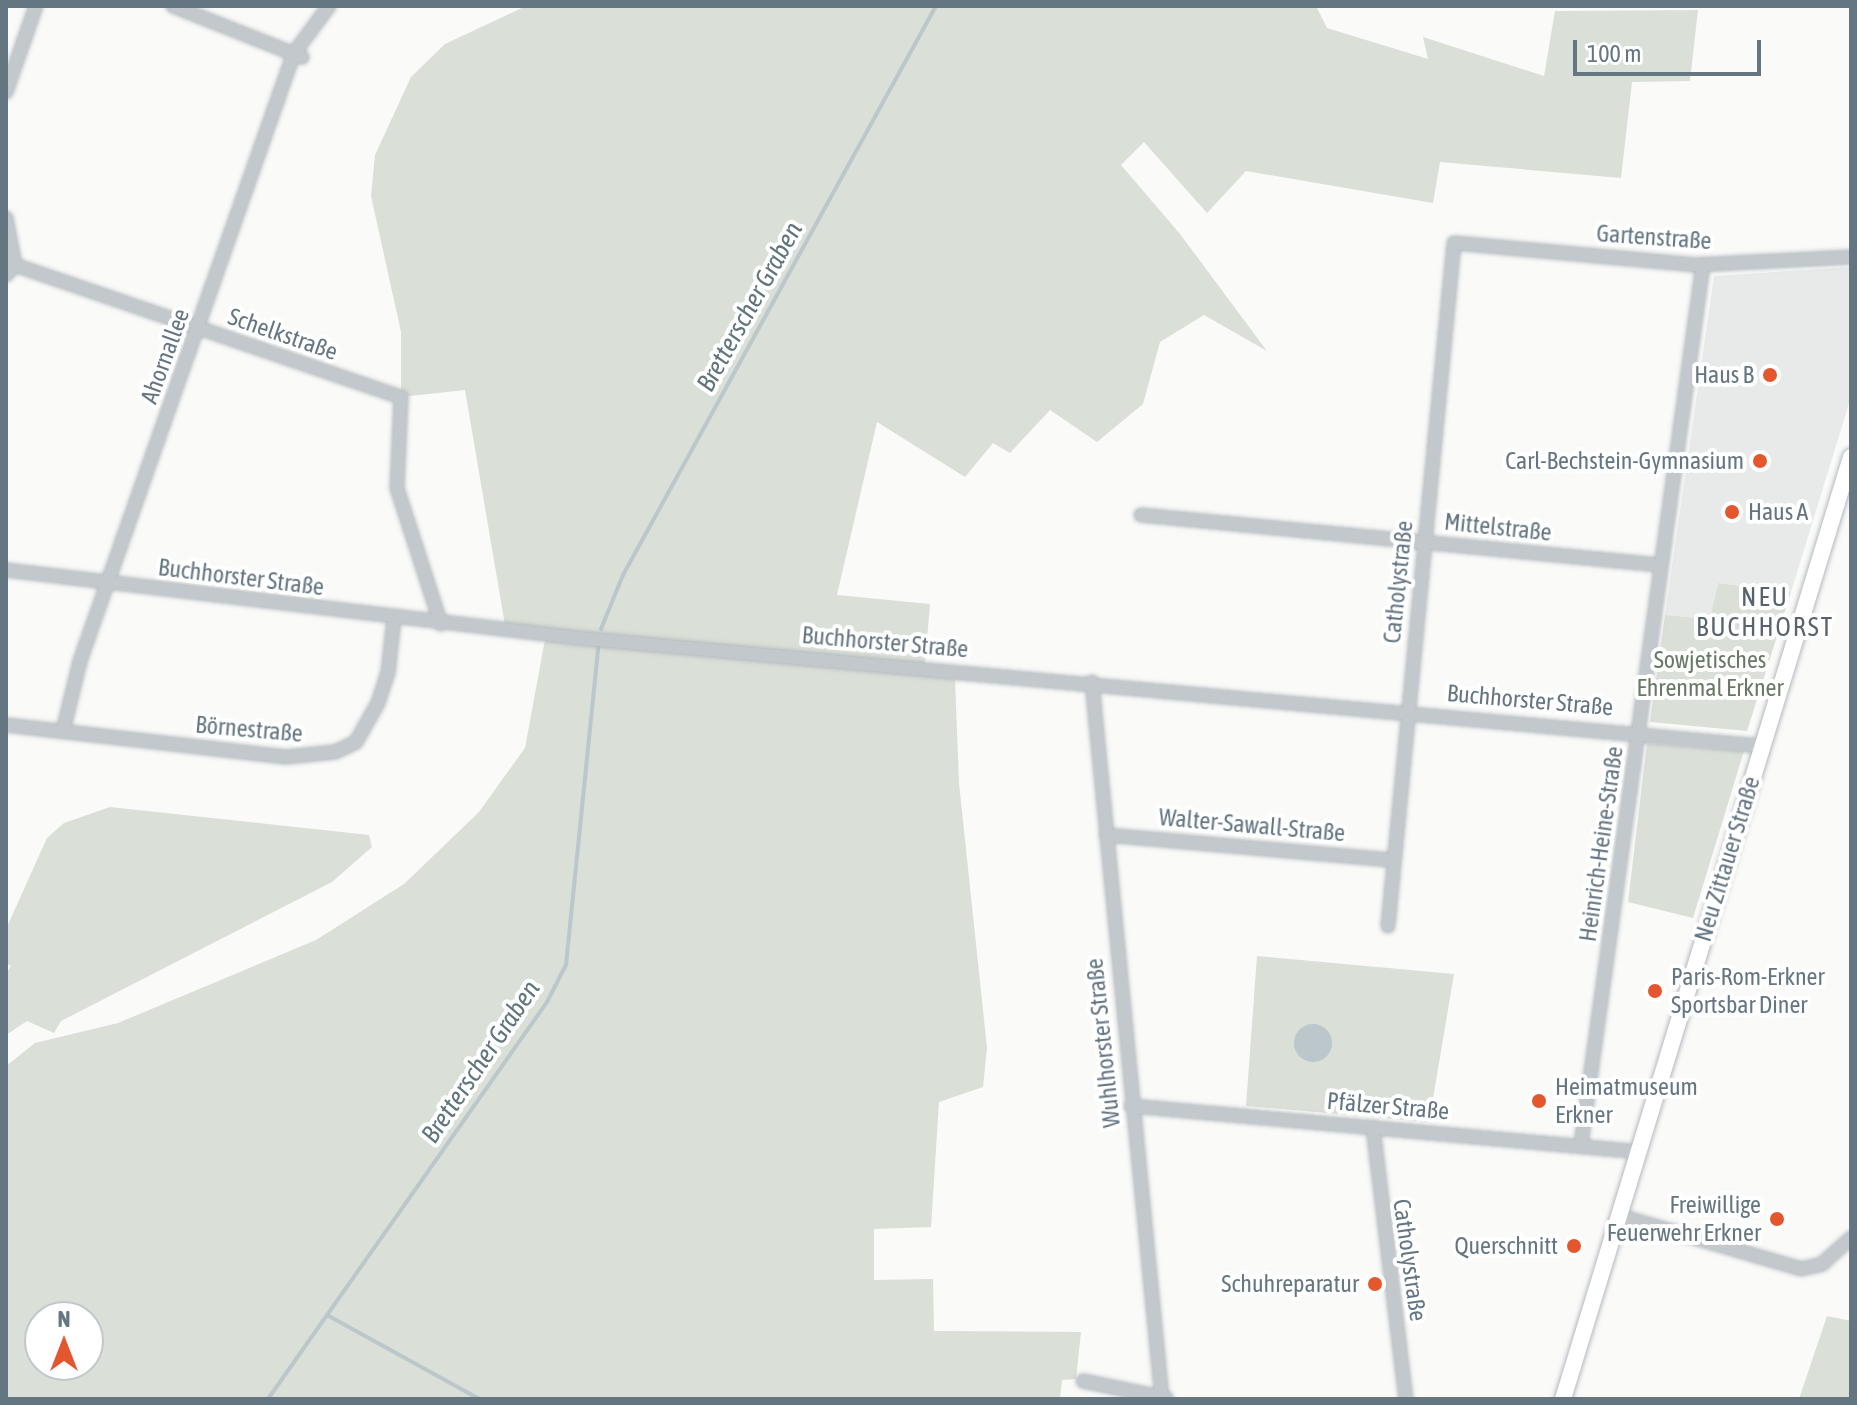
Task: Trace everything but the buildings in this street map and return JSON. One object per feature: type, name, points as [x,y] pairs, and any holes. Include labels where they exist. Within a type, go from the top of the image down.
[{"type":"main road","name":"Neu Zittauer Straße","points":[[1563,1399],[1851,457]]},
{"type":"street","points":[[6,92],[36,6]]},
{"type":"street","points":[[173,6],[298,55]]},
{"type":"street","name":"Ahornallee","points":[[63,731],[80,661],[298,55],[329,6]]},
{"type":"street","points":[[6,218],[15,265],[6,275]]},
{"type":"street","name":"Gartenstraße","points":[[1454,243],[1703,265],[1851,257]]},
{"type":"street","name":"Catholystraße","points":[[1388,926],[1454,243]]},
{"type":"street","name":"Schelkstraße","points":[[15,265],[401,397],[397,488],[441,624]]},
{"type":"street","name":"Heinrich-Heine-Straße","points":[[1581,1144],[1703,265]]},
{"type":"street","name":"Mittelstraße","points":[[1141,515],[1659,565]]},
{"type":"street","name":"Buchhorster Straße","points":[[6,570],[394,619],[585,639],[1092,682],[1761,746]]},
{"type":"street","name":"Börnestraße","points":[[6,725],[286,757],[335,752],[356,742],[378,703],[394,619]]},
{"type":"street","name":"Wuhlhorster Straße","points":[[1092,682],[1131,1106],[1164,1398]]},
{"type":"street","name":"Walter-Sawall-Straße","points":[[1106,835],[1394,860]]},
{"type":"street","name":"Pfälzer Straße","points":[[1131,1106],[1581,1144],[1641,1152]]},
{"type":"street","name":"Catholystraße","points":[[1373,1127],[1406,1399]]},
{"type":"street","points":[[1620,1216],[1783,1267],[1822,1264],[1851,1238]]},
{"type":"street","points":[[1083,1381],[1164,1398]]},
{"type":"shaded area","name":"Carl-Bechstein-Gymnasium","points":[[1851,267],[1851,397],[1791,592],[1718,583],[1711,619],[1665,615],[1714,276]]},
{"type":"shaded area","points":[[1313,1024],[1327,1029],[1332,1043],[1327,1057],[1313,1062],[1299,1057],[1294,1043],[1299,1029]]},
{"type":"green space","points":[[526,6],[1316,6],[1327,28],[1428,59],[1423,37],[1544,76],[1555,11],[1698,10],[1690,81],[1632,82],[1621,178],[1440,162],[1433,203],[1246,171],[1207,213],[1144,142],[1121,165],[1180,234],[1267,351],[1204,315],[1160,342],[1143,404],[1097,442],[1050,410],[1010,453],[993,443],[965,477],[877,422],[837,595],[930,604],[924,675],[955,679],[959,783],[987,1048],[983,1087],[939,1102],[931,1227],[874,1229],[874,1280],[933,1279],[934,1331],[1081,1332],[1076,1379],[1062,1380],[1060,1399],[6,1399],[6,1066],[35,1043],[118,1023],[316,940],[404,884],[479,812],[525,748],[546,634],[505,625],[465,390],[401,397],[401,332],[371,196],[375,155],[411,77],[445,44]]},
{"type":"green space","name":"Sowjetisches Ehrenmal Erkner","points":[[1718,583],[1791,592],[1747,731],[1650,722],[1665,615],[1710,619]]},
{"type":"green space","points":[[1647,743],[1744,751],[1693,918],[1628,902]]},
{"type":"green space","points":[[110,807],[369,835],[372,847],[332,882],[61,1021],[54,1033],[27,1021],[6,1035],[6,974],[11,966],[6,963],[6,929],[47,838],[64,823]]},
{"type":"green space","points":[[1257,956],[1454,974],[1429,1122],[1246,1106]]},
{"type":"green space","points":[[1827,1316],[1851,1321],[1851,1399],[1799,1399]]},
{"type":"waterway","name":"Bretterscher Graben","points":[[601,629],[623,575],[936,6]]},
{"type":"waterway","name":"Bretterscher Graben","points":[[268,1399],[548,1000],[566,965],[598,648]]},
{"type":"waterway","points":[[327,1315],[479,1399]]},
{"type":"place","name":"Haus B","points":[[1770,375]]},
{"type":"place","name":"Carl-Bechstein-Gymnasium","points":[[1760,461]]},
{"type":"place","name":"Haus A","points":[[1732,512]]},
{"type":"place","name":"Paris-Rom-Erkner Sportsbar Diner","points":[[1655,991]]},
{"type":"place","name":"Heimatmuseum Erkner","points":[[1539,1101]]},
{"type":"place","name":"Freiwillige Feuerwehr Erkner","points":[[1777,1219]]},
{"type":"place","name":"Querschnitt","points":[[1574,1246]]},
{"type":"place","name":"Schuhreparatur","points":[[1375,1284]]},
{"type":"district","name":"NEU BUCHHORST","points":[[1765,613]]}]
